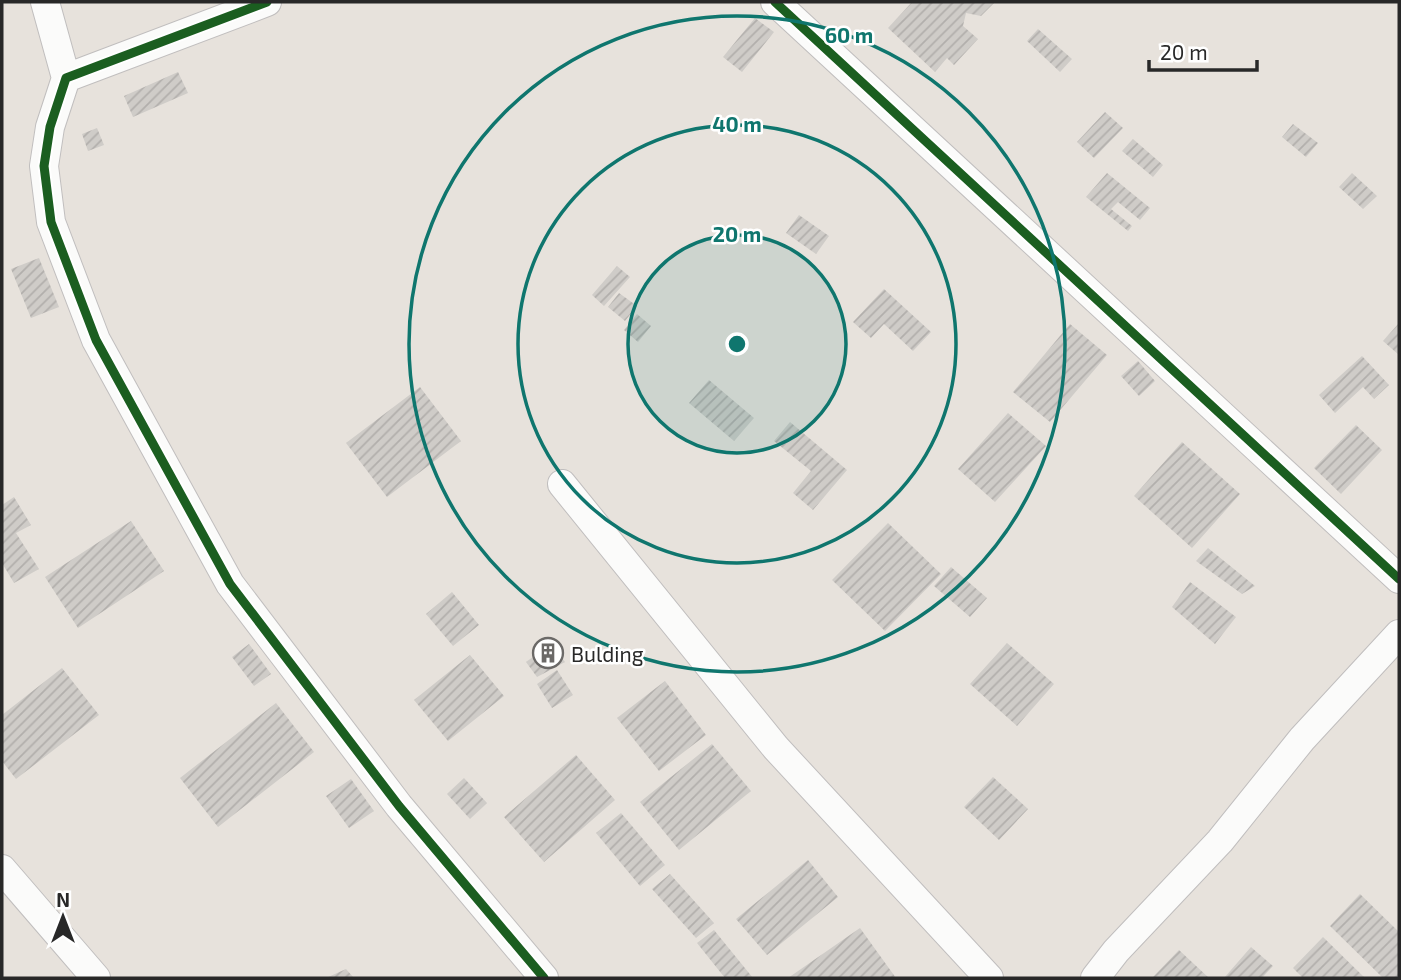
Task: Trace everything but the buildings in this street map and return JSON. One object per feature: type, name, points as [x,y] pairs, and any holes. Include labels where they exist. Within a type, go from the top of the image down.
[{"type":"street","points":[[45,2],[66,78],[50,127],[44,166],[51,222],[96,340],[230,584],[399,806],[544,978]]},
{"type":"street","points":[[66,78],[267,2]]},
{"type":"street","points":[[775,2],[1399,579]]},
{"type":"street","points":[[562,484],[776,748],[989,978]]},
{"type":"street","points":[[1095,978],[1116,951],[1220,841],[1302,739],[1399,634]]},
{"type":"street","points":[[2,869],[96,978]]},
{"type":"cycle path","points":[[267,2],[66,78],[50,127],[44,166],[51,222],[96,340],[230,584],[399,806],[544,978]]},
{"type":"cycle path","points":[[775,2],[1399,579]]},
{"type":"place","name":"Bulding","points":[[548,653]]}]
